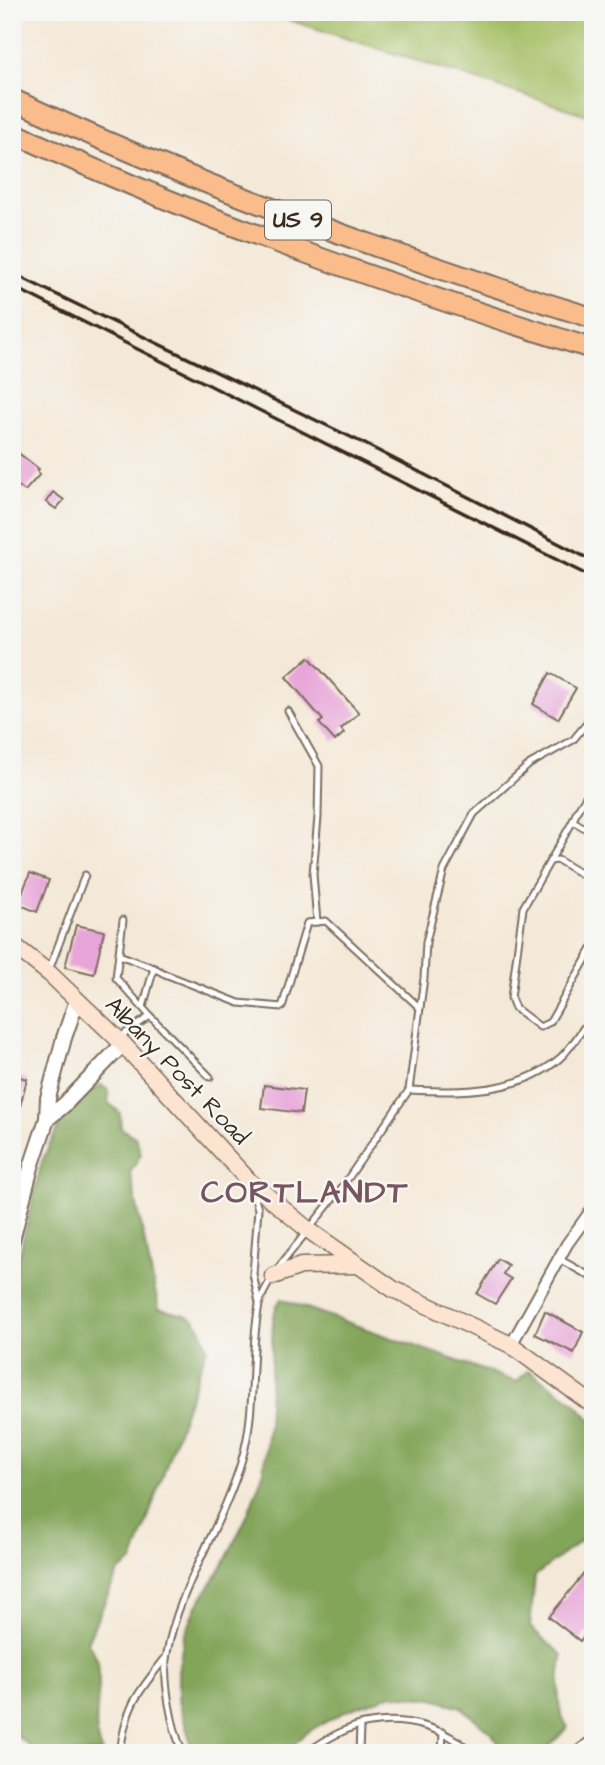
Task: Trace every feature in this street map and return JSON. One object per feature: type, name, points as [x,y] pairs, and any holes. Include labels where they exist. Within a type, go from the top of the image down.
[{"type":"highway","name":"US 9","points":[[12,99],[159,165],[309,224],[593,318]]},
{"type":"highway","name":"US 9","points":[[12,132],[96,170],[298,251],[593,349]]},
{"type":"main road","name":"Albany Post Road","points":[[12,944],[48,973],[120,1041],[249,1181],[307,1229],[393,1289],[511,1345],[593,1405]]},
{"type":"main road","points":[[273,1276],[301,1266],[357,1265]]},
{"type":"street","points":[[12,1240],[47,1119],[48,1098],[64,1038],[77,1000]]},
{"type":"street","points":[[47,1119],[64,1105],[120,1041]]},
{"type":"street","points":[[511,1345],[559,1259],[593,1208]]},
{"type":"lane","points":[[259,1303],[273,1276],[340,1190],[409,1090],[421,1008],[426,942],[444,870],[474,814],[530,764],[573,740],[587,723],[592,704],[591,662]]},
{"type":"lane","points":[[288,711],[319,766],[313,874],[317,922]]},
{"type":"lane","points":[[592,951],[550,1022],[540,1027],[515,1009],[511,998],[523,908],[593,785]]},
{"type":"lane","points":[[573,821],[593,833]]},
{"type":"lane","points":[[550,861],[558,860],[593,881]]},
{"type":"lane","points":[[48,973],[85,875]]},
{"type":"lane","points":[[123,920],[116,978],[210,1077]]},
{"type":"lane","points":[[119,955],[239,1003],[282,1007],[307,923],[326,921],[421,1008]]},
{"type":"lane","points":[[142,1007],[154,968]]},
{"type":"lane","points":[[409,1090],[446,1091],[502,1087],[535,1076],[562,1056],[593,1014]]},
{"type":"lane","points":[[120,1041],[150,1016]]},
{"type":"lane","points":[[120,1753],[124,1725],[134,1697],[166,1657],[186,1594],[243,1458],[259,1303],[253,1274],[258,1209],[249,1181]]},
{"type":"lane","points":[[559,1259],[593,1278]]},
{"type":"lane","points":[[166,1657],[169,1694],[178,1742],[183,1753]]},
{"type":"lane","points":[[306,1753],[323,1741],[360,1726],[394,1722],[443,1732],[457,1739],[472,1753]]},
{"type":"lane","points":[[359,1753],[360,1726]]},
{"type":"lane","points":[[442,1753],[443,1732]]},
{"type":"lane","points":[[573,1753],[593,1737]]},
{"type":"lane","points":[[12,1746],[24,1753]]},
{"type":"green space","points":[[264,12],[593,12],[593,117]]},
{"type":"green space","points":[[101,1085],[109,1091],[108,1102],[120,1113],[121,1128],[136,1138],[141,1154],[130,1173],[159,1309],[192,1318],[200,1328],[207,1348],[133,1561],[118,1572],[87,1642],[98,1662],[96,1719],[102,1753],[38,1753],[12,1732],[12,1285],[42,1161],[58,1127],[88,1092]]},
{"type":"green space","points":[[281,1299],[517,1382],[528,1370],[572,1400],[593,1422],[593,1531],[535,1576],[530,1627],[562,1655],[559,1702],[560,1711],[568,1727],[543,1753],[506,1753],[490,1732],[461,1707],[433,1699],[391,1695],[346,1711],[307,1732],[285,1753],[194,1753],[178,1701],[178,1671],[184,1636],[197,1606],[224,1563],[247,1516],[263,1473],[273,1321]]},
{"type":"building","points":[[12,448],[39,469],[37,471],[40,474],[25,491],[12,481]]},
{"type":"building","points":[[53,492],[64,500],[56,509],[46,502]]},
{"type":"building","points":[[309,657],[359,713],[341,729],[344,733],[335,741],[319,723],[323,720],[286,677]]},
{"type":"building","points":[[550,673],[576,688],[558,719],[533,704]]},
{"type":"building","points":[[30,873],[49,880],[37,912],[18,904]]},
{"type":"building","points":[[76,925],[104,931],[94,974],[65,967]]},
{"type":"building","points":[[12,1075],[27,1079],[16,1122],[12,1122]]},
{"type":"building","points":[[264,1085],[304,1090],[301,1113],[261,1108]]},
{"type":"building","points":[[498,1259],[508,1265],[503,1274],[511,1279],[495,1304],[477,1294]]},
{"type":"building","points":[[545,1311],[583,1332],[574,1353],[535,1334]]},
{"type":"building","points":[[593,1562],[593,1625],[580,1641],[549,1617]]},
{"type":"railway","points":[[12,273],[363,443],[593,561]]},
{"type":"railway","points":[[12,286],[593,578]]},
{"type":"district","name":"CORTLANDT","points":[[305,1192]]}]
